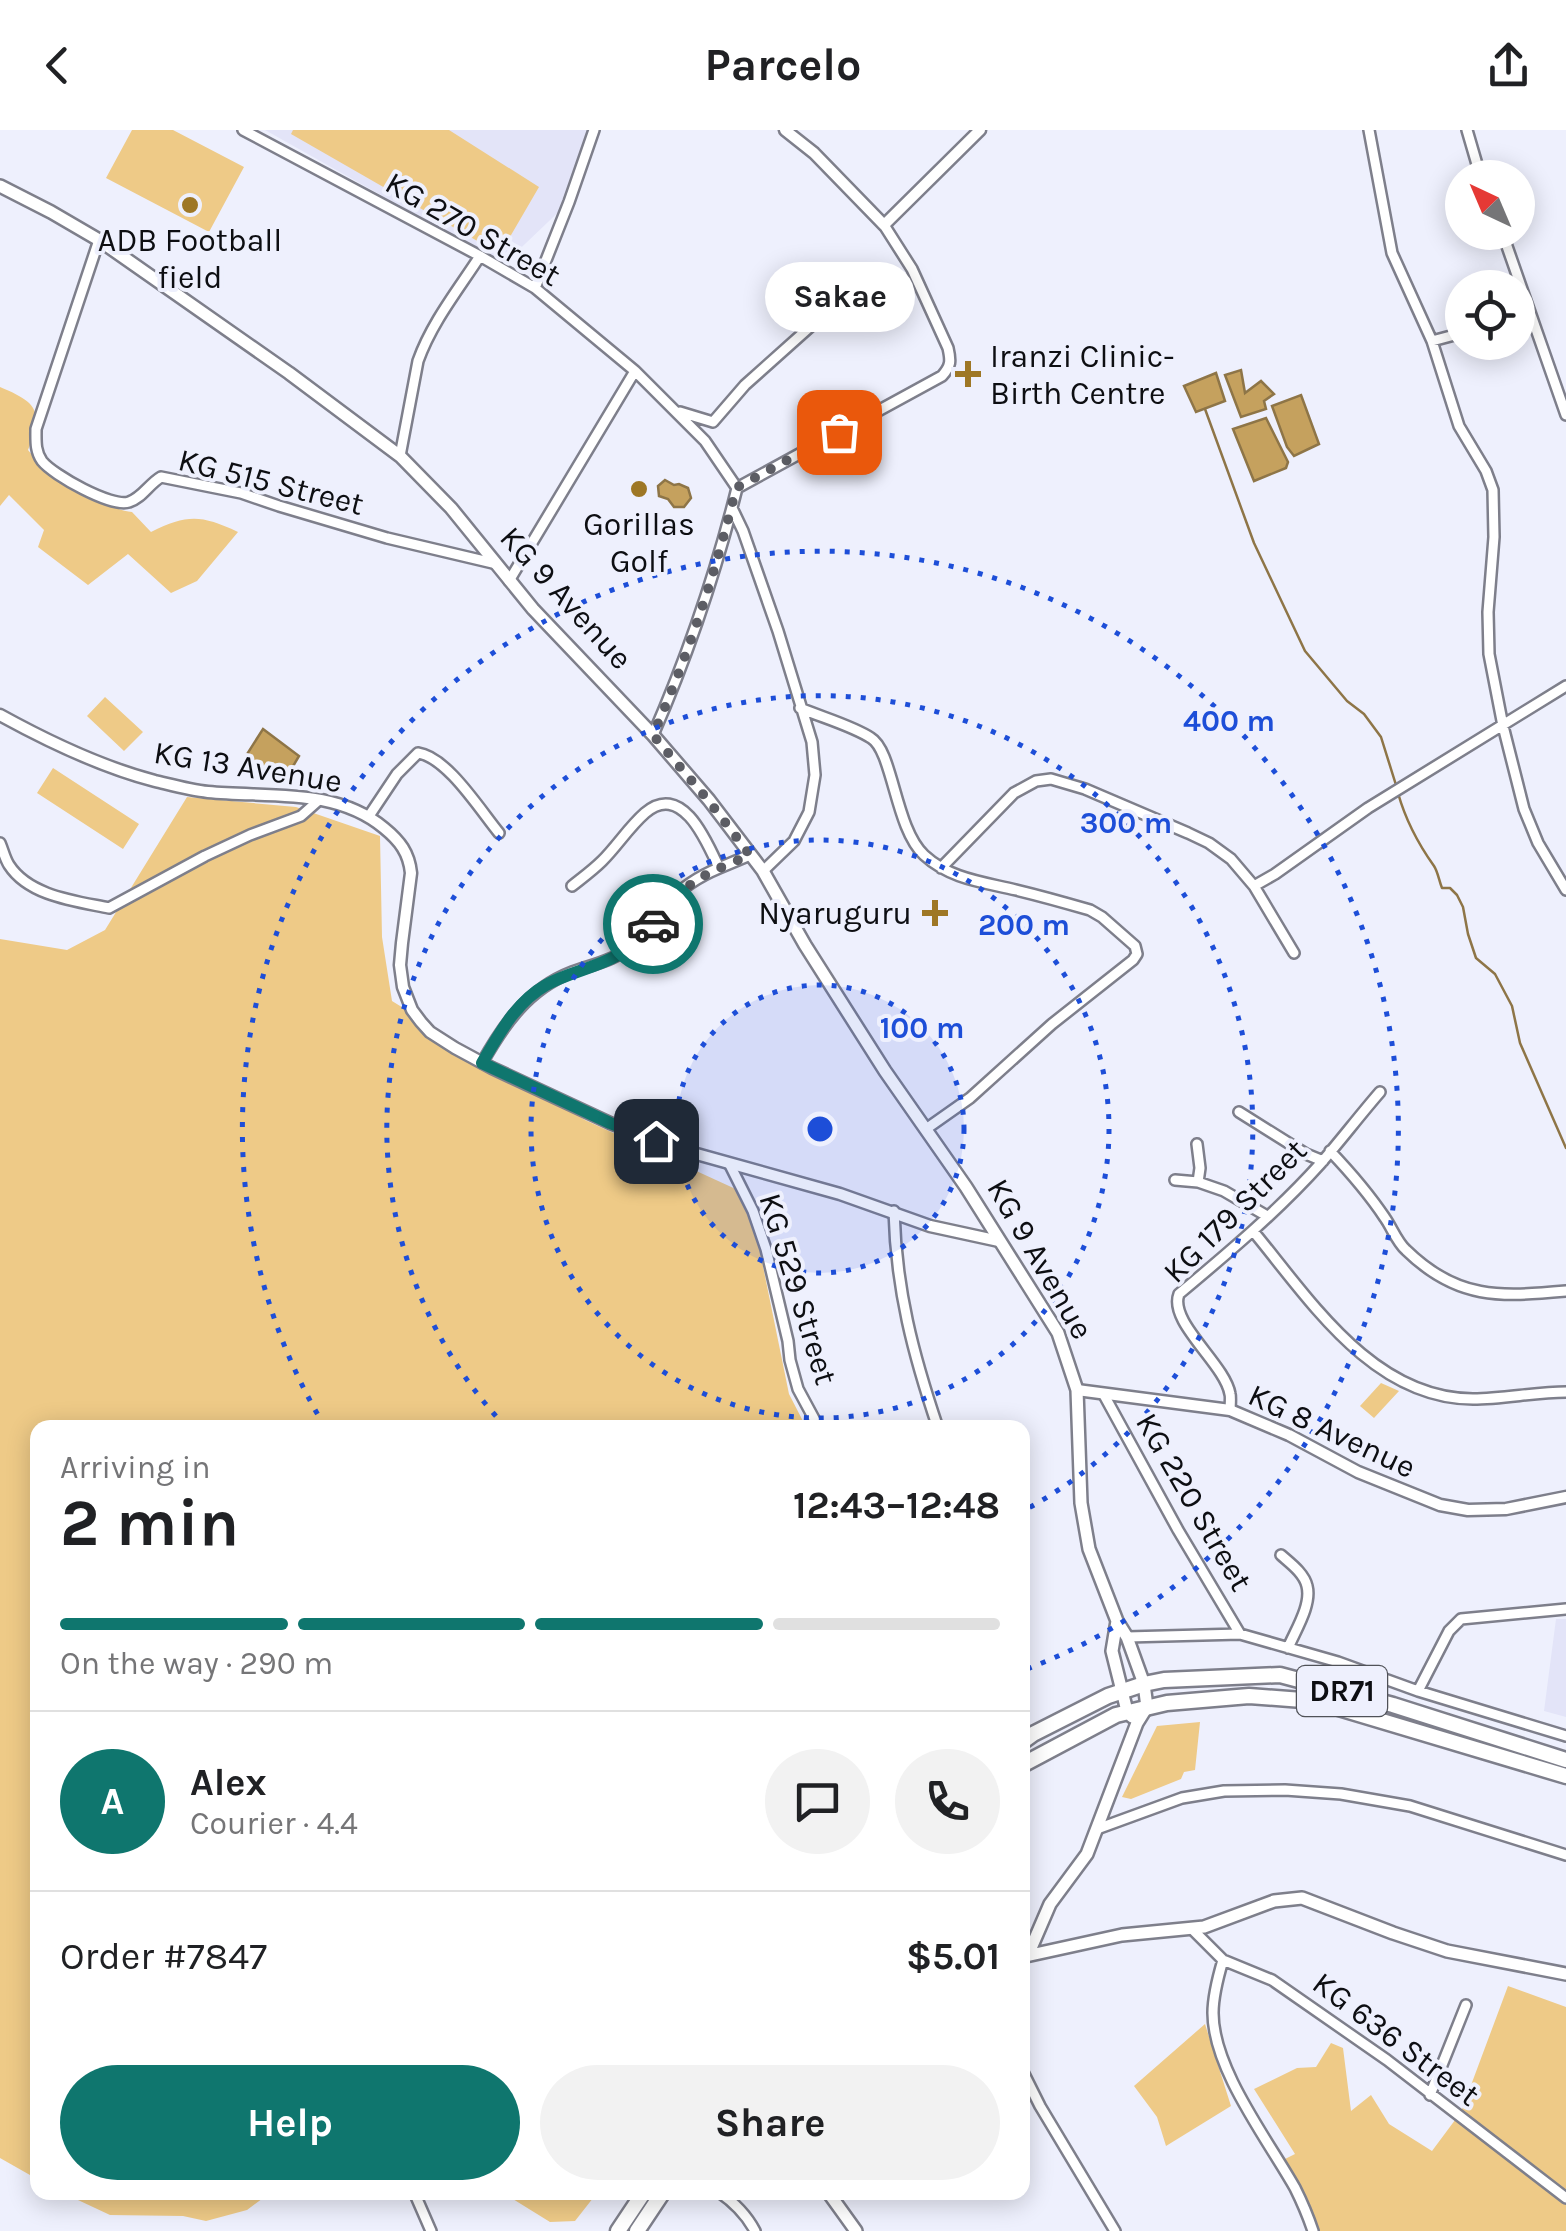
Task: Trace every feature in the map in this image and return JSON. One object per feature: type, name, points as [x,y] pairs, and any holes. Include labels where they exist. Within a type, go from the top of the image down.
[{"type":"main road","name":"KG 9 Avenue","points":[[0,186],[99,240],[400,456],[450,508],[532,609],[653,735],[763,871],[885,1071],[966,1187],[1058,1333],[1077,1390],[1081,1503],[1086,1534],[1095,1566],[1144,1684],[1147,1707]]},
{"type":"main road","name":"KG 9 Avenue","points":[[1117,1621],[1112,1651],[1132,1717]]},
{"type":"main road","name":"DR71","points":[[1030,1736],[1093,1704],[1144,1684],[1280,1676],[1393,1705],[1566,1760]]},
{"type":"main road","name":"DR71","points":[[1030,1761],[1116,1714],[1132,1717],[1147,1707],[1167,1703],[1249,1696],[1315,1701],[1566,1776]]},
{"type":"main road","points":[[1030,1946],[1050,1904],[1088,1854],[1132,1717]]},
{"type":"main road","points":[[1030,1957],[1122,1934],[1204,1927],[1274,1901],[1302,1898],[1447,1951],[1566,1974]]},
{"type":"main road","points":[[618,2231],[639,2200]]},
{"type":"main road","points":[[637,2231],[658,2200]]},
{"type":"main road","points":[[834,2200],[856,2231]]},
{"type":"street","name":"KG 270 Street","points":[[243,130],[535,288],[675,411],[705,441],[736,488]]},
{"type":"street","points":[[535,288],[594,130]]},
{"type":"street","points":[[653,735],[677,681],[720,558],[736,488],[942,376],[951,360],[912,269],[884,225],[814,153],[785,130]]},
{"type":"street","points":[[884,225],[980,130]]},
{"type":"street","points":[[1369,130],[1392,253],[1432,342],[1459,426],[1493,490],[1488,654],[1524,809],[1538,844],[1566,890]]},
{"type":"street","points":[[1467,130],[1476,160]]},
{"type":"street","name":"KG 515 Street","points":[[99,240],[36,430],[36,446],[44,464],[74,484],[121,504],[131,502],[160,477],[241,493],[388,538],[496,564]]},
{"type":"street","points":[[400,456],[421,352],[430,331],[480,256]]},
{"type":"street","points":[[675,411],[713,422],[745,385],[811,326]]},
{"type":"street","points":[[1535,326],[1566,414]]},
{"type":"street","points":[[1432,342],[1445,338]]},
{"type":"street","points":[[509,581],[635,372]]},
{"type":"street","points":[[732,508],[778,631],[812,742],[815,775],[809,812],[794,841],[763,871]]},
{"type":"street","points":[[1254,886],[1368,808],[1566,686]]},
{"type":"street","points":[[800,708],[873,738],[882,750],[911,838],[941,868],[972,881],[1090,910],[1136,946],[1133,960],[1052,1024],[970,1098],[926,1129]]},
{"type":"street","name":"KG 13 Avenue","points":[[0,715],[50,742],[153,780],[205,792],[320,800],[369,816],[393,836],[410,860],[400,965],[403,988],[412,1010],[430,1032],[482,1063],[610,1123],[675,1148],[840,1194],[930,1226],[999,1241]]},
{"type":"street","points":[[369,816],[407,762],[418,753],[433,757],[499,833]]},
{"type":"street","points":[[941,868],[1014,793],[1036,781],[1051,779],[1085,789],[1208,843],[1231,858],[1254,886],[1294,954]]},
{"type":"street","points":[[0,843],[10,866],[36,889],[108,908],[220,849],[301,816],[320,800]]},
{"type":"street","points":[[572,886],[600,863],[642,815],[654,806],[668,804],[691,817],[720,868]]},
{"type":"street","points":[[482,1063],[508,1021],[542,987],[620,954],[637,942],[686,885],[750,855]]},
{"type":"street","name":"KG 179 Street","points":[[1230,1410],[1226,1382],[1183,1320],[1176,1302],[1179,1294],[1253,1231],[1322,1161],[1380,1092]]},
{"type":"street","points":[[1239,1112],[1322,1161]]},
{"type":"street","points":[[1197,1144],[1198,1182]]},
{"type":"street","points":[[1330,1151],[1352,1174],[1404,1249],[1437,1276],[1469,1291],[1490,1294],[1566,1291]]},
{"type":"street","name":"KG 529 Street","points":[[730,1165],[753,1211],[766,1249],[798,1389],[815,1420]]},
{"type":"street","points":[[1175,1180],[1198,1182],[1224,1191],[1267,1216]]},
{"type":"street","points":[[894,1211],[904,1314],[935,1420]]},
{"type":"street","points":[[1253,1231],[1344,1342],[1390,1374],[1437,1395],[1472,1399],[1566,1392]]},
{"type":"street","name":"KG 8 Avenue","points":[[1077,1390],[1230,1410],[1289,1435],[1358,1472],[1440,1506],[1506,1509],[1566,1497]]},
{"type":"street","name":"KG 220 Street","points":[[1104,1395],[1240,1634]]},
{"type":"street","points":[[1281,1555],[1300,1572],[1308,1586],[1306,1604],[1288,1648]]},
{"type":"street","points":[[1418,1691],[1449,1630],[1461,1618],[1566,1608]]},
{"type":"street","points":[[1127,1636],[1240,1634],[1566,1736]]},
{"type":"street","points":[[1465,1728],[1472,1707]]},
{"type":"street","points":[[1097,1829],[1182,1798],[1224,1791],[1285,1790],[1341,1794],[1410,1806],[1566,1855]]},
{"type":"street","name":"KG 636 Street","points":[[1192,1928],[1223,1960],[1272,1980],[1300,1998],[1566,2198]]},
{"type":"street","points":[[1223,1960],[1214,1994],[1217,2039],[1236,2086],[1296,2190],[1313,2231]]},
{"type":"street","points":[[1430,2096],[1466,2006]]},
{"type":"street","points":[[1030,2086],[1114,2231]]},
{"type":"street","points":[[417,2200],[431,2231]]},
{"type":"street","points":[[731,2200],[755,2231]]},
{"type":"shaded area","name":"ADB Football field","points":[[132,130],[173,130],[244,167],[209,232],[106,178]]},
{"type":"shaded area","points":[[265,130],[594,130],[569,202],[504,264]]},
{"type":"shaded area","points":[[293,130],[449,130],[539,187],[500,254],[291,134]]},
{"type":"shaded area","points":[[1241,370],[1245,393],[1261,381],[1274,394],[1264,401],[1266,409],[1241,417],[1225,375]]},
{"type":"shaded area","points":[[1216,373],[1225,401],[1196,412],[1184,386]]},
{"type":"shaded area","points":[[0,387],[30,403],[36,417],[28,450],[62,481],[99,501],[132,512],[151,532],[195,519],[238,532],[197,581],[171,593],[128,554],[88,585],[38,547],[44,530],[9,495],[0,506]]},
{"type":"shaded area","points":[[1301,395],[1319,444],[1294,456],[1272,406]]},
{"type":"shaded area","points":[[1266,418],[1288,462],[1286,468],[1254,481],[1233,429]]},
{"type":"shaded area","points":[[665,480],[688,488],[691,498],[684,507],[674,507],[659,496],[658,486]]},
{"type":"shaded area","points":[[105,697],[143,732],[124,751],[87,716]]},
{"type":"shaded area","points":[[263,729],[299,756],[285,780],[245,769],[242,762]]},
{"type":"shaded area","points":[[53,768],[139,824],[123,849],[37,793]]},
{"type":"shaded area","points":[[187,797],[296,807],[380,836],[382,937],[392,1001],[585,1120],[740,1191],[756,1232],[789,1394],[802,1420],[30,1420],[30,2175],[0,2158],[0,939],[67,950],[105,930]]},
{"type":"shaded area","points":[[1381,1383],[1399,1391],[1374,1418],[1360,1406]]},
{"type":"shaded area","points":[[1556,1619],[1566,1619],[1566,1717],[1544,1711]]},
{"type":"shaded area","points":[[1200,1722],[1195,1770],[1131,1799],[1122,1797],[1157,1726]]},
{"type":"shaded area","points":[[1508,1986],[1566,2007],[1566,2231],[1313,2231],[1279,2162],[1295,2154],[1254,2089],[1297,2068],[1316,2067],[1331,2043],[1343,2048],[1351,2111],[1371,2095],[1389,2124],[1432,2151],[1461,2112]]},
{"type":"shaded area","points":[[1205,2024],[1231,2106],[1166,2146],[1157,2117],[1134,2086]]},
{"type":"shaded area","points":[[78,2200],[261,2200],[247,2210],[206,2221],[183,2216],[110,2215]]},
{"type":"shaded area","points":[[514,2200],[592,2200],[575,2221],[550,2222]]},
{"type":"waterway","points":[[1205,409],[1254,543],[1305,651],[1381,737],[1396,785]]},
{"type":"waterway","points":[[1398,793],[1442,888],[1450,888],[1463,907],[1476,958],[1495,974],[1512,1006],[1520,1043],[1566,1148]]},
{"type":"way so far","points":[[653,924],[686,885],[750,855],[653,735],[677,681],[720,558],[736,488],[839,432]]},
{"type":"place","name":"ADB Football field","points":[[190,205]]},
{"type":"place","name":"Iranzi Clinic- Birth Centre","points":[[968,374]]},
{"type":"place","name":"Sakae","points":[[839,432]]},
{"type":"place","name":"Gorillas Golf","points":[[639,489]]},
{"type":"place","name":"Nyaruguru","points":[[935,913]]},
{"type":"route","points":[[653,924],[620,954],[542,987],[508,1021],[482,1063],[656,1141]]}]
